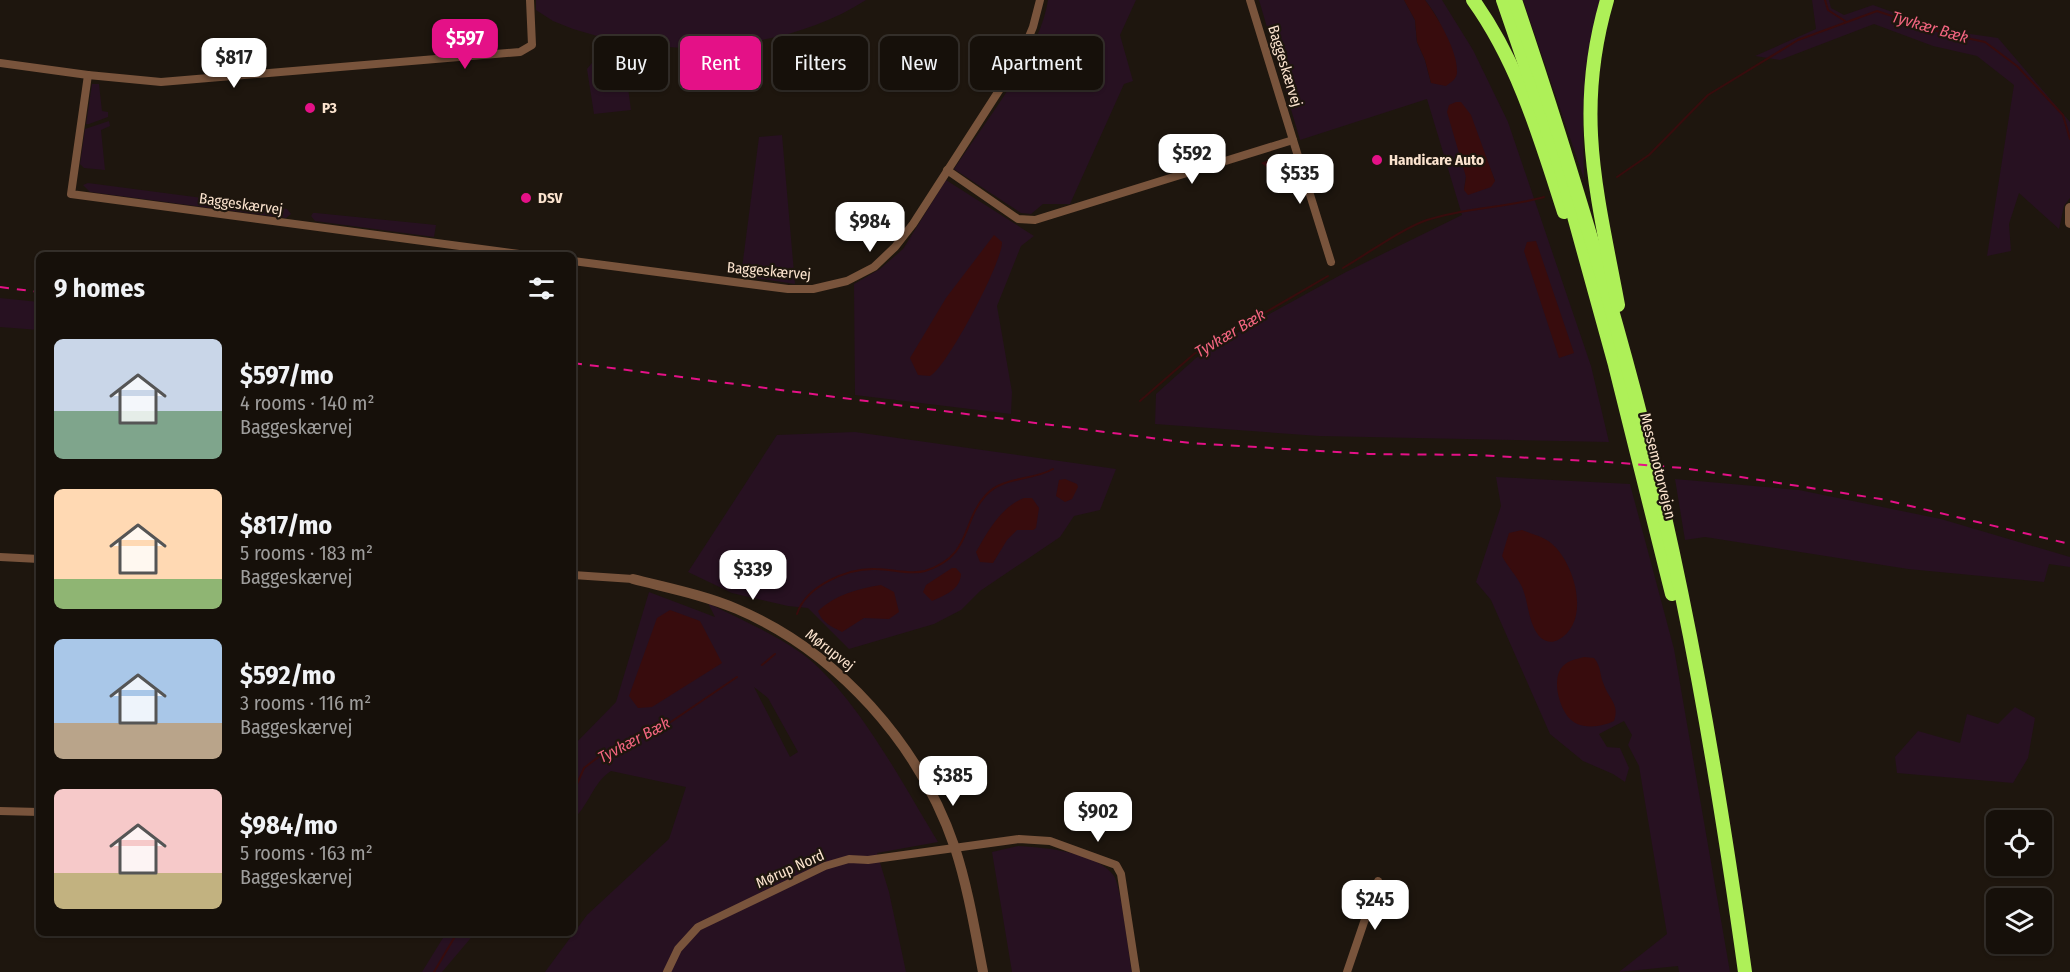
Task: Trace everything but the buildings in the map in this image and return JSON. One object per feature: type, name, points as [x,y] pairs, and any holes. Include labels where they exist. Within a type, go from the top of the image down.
[{"type":"highway","points":[[1473,0],[1500,43],[1526,99],[1615,364]]},
{"type":"highway","name":"Messemotorvejen","points":[[1503,0],[1561,169],[1615,364],[1692,684],[1741,949]]},
{"type":"highway","name":"Messemotorvejen","points":[[1515,0],[1575,183],[1635,396],[1669,538],[1699,680],[1728,841],[1744,972]]},
{"type":"highway","points":[[1607,0],[1592,67],[1590,146],[1635,396]]},
{"type":"street","points":[[0,63],[149,82],[189,81],[520,52],[532,45],[530,0]]},
{"type":"street","name":"Baggeskærvej","points":[[576,261],[788,289],[813,289],[848,281],[874,267],[895,247],[913,224],[1020,58],[1033,27],[1040,0]]},
{"type":"street","name":"Baggeskærvej","points":[[1250,0],[1331,262]]},
{"type":"street","name":"Baggeskærvej","points":[[88,75],[71,194],[505,252]]},
{"type":"street","points":[[947,170],[1018,219],[1035,220],[1293,140]]},
{"type":"street","points":[[2070,208],[2070,223]]},
{"type":"street","points":[[0,557],[36,559]]},
{"type":"street","name":"Mørupvej","points":[[576,575],[633,579],[697,594],[739,610],[807,649],[846,681],[881,718],[905,749],[935,801],[954,848],[983,972]]},
{"type":"street","points":[[0,811],[36,812]]},
{"type":"street","points":[[954,848],[1019,839],[1050,841],[1116,865],[1121,874],[1136,972]]},
{"type":"street","name":"Mørup Nord","points":[[667,972],[678,949],[698,927],[825,866],[849,859],[868,860],[954,848]]},
{"type":"street","points":[[1347,972],[1378,881]]},
{"type":"street","points":[[1373,895],[1399,906]]},
{"type":"shaded area","points":[[536,0],[866,0],[827,20],[786,34],[761,40],[761,36],[680,36],[680,47],[668,47],[668,36],[597,36],[553,21],[536,10]]},
{"type":"shaded area","points":[[1048,0],[1136,0],[1120,35],[1133,81],[1124,84],[1070,204],[1043,204],[1031,214],[1021,213],[954,169],[1008,90],[1103,90],[1103,36],[1037,36]]},
{"type":"shaded area","points":[[1259,0],[1404,0],[1415,20],[1417,42],[1431,83],[1443,40],[1439,22],[1425,0],[1442,0],[1473,50],[1508,122],[1591,366],[1609,442],[1319,436],[1155,424],[1156,394],[1196,358],[1346,272],[1462,215],[1427,99],[1300,140]],"holes":[[[1483,151],[1495,181],[1464,190],[1466,177]]]},
{"type":"shaded area","points":[[1404,0],[1425,0],[1446,34],[1454,54],[1457,74],[1446,86],[1431,83],[1417,42],[1415,20]]},
{"type":"shaded area","points":[[1523,0],[1602,0],[1586,66],[1583,118],[1584,179]]},
{"type":"shaded area","points":[[1812,0],[1829,0],[1831,8],[1844,15],[1873,5],[1942,30],[1998,38],[2070,122],[2070,198],[2064,206],[2059,229],[2019,193],[2009,224],[2011,251],[1987,256],[2014,85],[1977,56],[1933,46],[1874,24],[1780,60],[1755,56],[1816,29]]},
{"type":"shaded area","points":[[594,60],[594,90],[628,90],[631,110],[594,114],[587,69]]},
{"type":"shaded area","points":[[92,84],[99,84],[102,111],[108,112],[108,117],[86,124]]},
{"type":"shaded area","points":[[1461,102],[1471,115],[1495,181],[1491,187],[1468,195],[1464,190],[1466,177],[1447,112],[1449,105]]},
{"type":"shaded area","points":[[109,121],[110,126],[101,130],[105,170],[84,168],[80,164],[85,129]]},
{"type":"shaded area","points":[[782,135],[795,284],[741,276],[759,137]]},
{"type":"shaded area","points":[[1284,154],[1289,160],[1298,190],[1261,163]]},
{"type":"shaded area","points":[[946,180],[1034,236],[1021,246],[997,306],[1012,392],[1011,414],[855,395],[854,284],[880,269],[903,249]]},
{"type":"shaded area","points":[[88,183],[287,209],[291,214],[286,218],[90,192],[83,185]]},
{"type":"shaded area","points":[[313,213],[436,225],[434,237],[315,221],[311,216]]},
{"type":"shaded area","points":[[994,235],[1002,242],[1000,253],[973,313],[938,368],[930,376],[918,375],[910,358],[946,298]]},
{"type":"shaded area","points":[[1536,241],[1574,353],[1559,358],[1524,251],[1527,242]]},
{"type":"shaded area","points":[[0,298],[36,302],[36,330],[0,327]]},
{"type":"shaded area","points":[[855,432],[1116,469],[1100,510],[1074,516],[1060,537],[980,591],[961,610],[934,624],[849,649],[808,608],[788,606],[732,593],[688,572],[777,435]]},
{"type":"shaded area","points":[[1496,477],[1630,484],[1674,649],[1730,972],[1679,972],[1678,966],[1619,972],[1667,934],[1639,766],[1628,745],[1632,735],[1624,721],[1599,734],[1607,747],[1620,748],[1629,768],[1625,782],[1583,761],[1550,734],[1491,600],[1476,582],[1501,506]]},
{"type":"shaded area","points":[[1065,479],[1077,484],[1078,487],[1072,499],[1065,502],[1056,496],[1059,480]]},
{"type":"shaded area","points":[[1675,479],[1799,490],[1941,519],[2070,557],[2070,567],[2049,564],[2044,582],[1908,569],[1705,537],[1685,540]]},
{"type":"shaded area","points":[[1024,498],[1032,498],[1039,508],[1036,528],[1017,530],[1007,540],[993,563],[980,562],[976,552],[990,528],[1008,507]]},
{"type":"shaded area","points":[[1522,530],[1551,543],[1560,552],[1573,578],[1577,607],[1575,620],[1568,631],[1556,641],[1545,640],[1537,633],[1522,587],[1502,556],[1509,533]]},
{"type":"shaded area","points":[[952,568],[956,568],[961,574],[958,584],[951,591],[932,601],[923,592],[926,585]]},
{"type":"shaded area","points":[[881,585],[894,592],[899,612],[889,619],[864,618],[842,632],[827,624],[818,611],[839,597]]},
{"type":"shaded area","points":[[649,592],[715,617],[708,603],[756,626],[801,653],[821,670],[859,715],[938,842],[877,853],[889,892],[906,972],[545,972],[572,936],[576,936],[576,930],[587,915],[669,839],[686,787],[611,771],[600,781],[576,816],[576,743],[616,702]],"holes":[[[754,687],[768,698],[798,752],[790,757]]]},
{"type":"shaded area","points":[[670,610],[700,621],[722,663],[652,707],[638,708],[629,696],[657,618]]},
{"type":"shaded area","points":[[1584,657],[1594,658],[1597,662],[1601,678],[1615,706],[1614,721],[1598,726],[1580,725],[1570,719],[1563,708],[1557,685],[1559,671],[1568,662]]},
{"type":"shaded area","points":[[2015,707],[2035,718],[2028,758],[2013,783],[1897,773],[1895,757],[1918,731],[1960,743],[1967,714],[1998,724]]},
{"type":"shaded area","points":[[1018,846],[1070,853],[1107,868],[1117,882],[1132,972],[1012,972],[992,852]]},
{"type":"shaded area","points":[[444,936],[472,936],[442,972],[422,972]]},
{"type":"waterway","points":[[1825,0],[1828,10],[1845,21]]},
{"type":"waterway","name":"Tyvkær Bæk","points":[[1617,177],[1649,155],[1708,95],[1798,40],[1877,11],[1943,33],[1985,42],[2017,66],[2063,115],[2070,139]]},
{"type":"waterway","name":"Tyvkær Bæk","points":[[1343,268],[1396,235],[1427,220],[1456,212],[1544,197]]},
{"type":"waterway","name":"Tyvkær Bæk","points":[[1140,401],[1194,354],[1328,276]]},
{"type":"waterway","name":"Tyvkær Bæk","points":[[797,614],[802,604],[818,587],[841,575],[865,569],[919,572],[940,564],[959,547],[978,505],[993,489],[1053,469]]},
{"type":"waterway","name":"Tyvkær Bæk","points":[[762,665],[775,654]]},
{"type":"waterway","name":"Tyvkær Bæk","points":[[576,786],[584,768],[601,755],[631,740],[653,734],[737,677]]},
{"type":"waterway","name":"Tyvkær Bæk","points":[[434,972],[455,936]]},
{"type":"railway","points":[[0,287],[36,292]]},
{"type":"railway","points":[[576,363],[1190,443],[1369,454],[1474,455],[1683,468],[1881,499],[2070,544]]},
{"type":"place","name":"P3","points":[[310,108]]},
{"type":"place","name":"Handicare Auto","points":[[1377,160]]},
{"type":"place","name":"DSV","points":[[526,198]]}]
